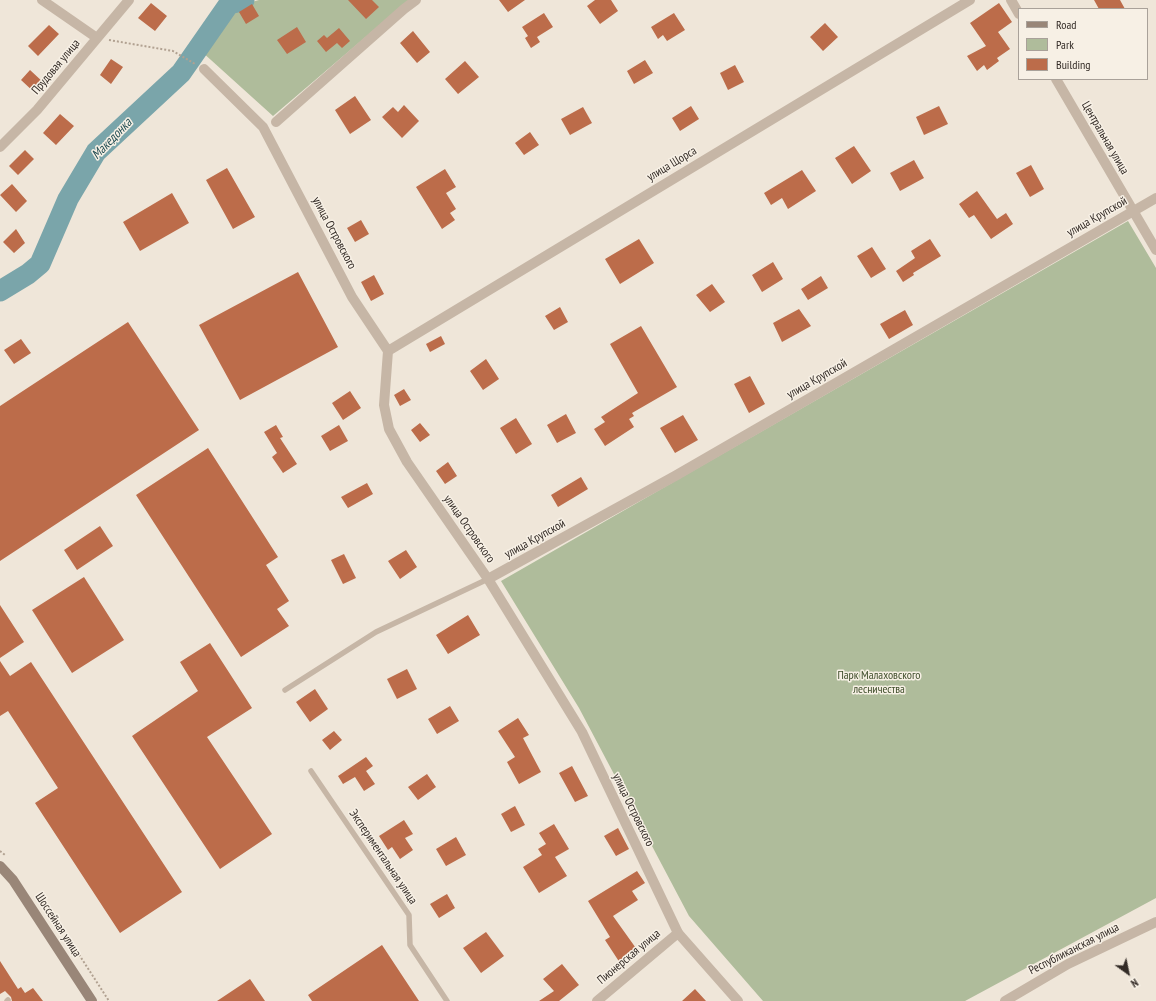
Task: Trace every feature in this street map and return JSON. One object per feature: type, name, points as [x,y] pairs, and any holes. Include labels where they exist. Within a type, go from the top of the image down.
[{"type":"main road","name":"Шоссейная улица","points":[[0,866],[13,880],[92,1001]]},
{"type":"street","points":[[42,0],[97,38]]},
{"type":"street","name":"Прудовая улица","points":[[0,146],[37,110],[128,0]]},
{"type":"street","points":[[276,122],[416,0]]},
{"type":"street","name":"улица Щорса","points":[[388,351],[970,0]]},
{"type":"street","points":[[1011,0],[1018,12]]},
{"type":"street","name":"улица Островского","points":[[204,69],[263,127],[352,297],[388,351],[384,405],[389,430],[407,462],[488,579],[582,732],[678,933],[738,1001]]},
{"type":"street","name":"Центральная улица","points":[[1057,80],[1132,212],[1156,250]]},
{"type":"street","name":"улица Крупской","points":[[488,579],[675,476],[1156,198]]},
{"type":"street","name":"Республиканская улица","points":[[1005,1001],[1068,964],[1156,922]]},
{"type":"street","name":"Пионерская улица","points":[[597,1001],[678,933]]},
{"type":"lane","points":[[285,690],[376,632],[488,579]]},
{"type":"lane","name":"Экспериментальная улица","points":[[311,771],[409,915],[410,945],[447,1001]]},
{"type":"path","points":[[97,38],[173,51],[204,69]]},
{"type":"path","points":[[39,897],[58,922],[109,1001]]},
{"type":"green space","points":[[259,0],[409,0],[273,116],[201,51],[230,8]]},
{"type":"green space","name":"Парк Малаховского лесничества","points":[[1128,221],[1156,268],[1156,898],[965,1001],[763,1001],[689,916],[579,708],[501,581]]},
{"type":"building","points":[[348,0],[372,0],[379,7],[366,19]]},
{"type":"building","points":[[499,0],[525,0],[508,12]]},
{"type":"building","points":[[595,0],[611,0],[618,11],[600,24],[587,6]]},
{"type":"building","points":[[1094,0],[1120,0],[1124,8],[1098,8]]},
{"type":"building","points":[[151,3],[167,16],[155,31],[138,18]]},
{"type":"building","points":[[999,3],[1012,22],[998,32],[1010,49],[997,58],[999,61],[987,70],[984,65],[977,71],[967,56],[986,46],[970,23]]},
{"type":"building","points":[[252,4],[259,16],[246,24],[239,12]]},
{"type":"building","points":[[544,13],[553,27],[537,37],[540,42],[531,48],[525,38],[528,36],[522,27]]},
{"type":"building","points":[[674,13],[685,30],[667,41],[663,35],[658,39],[651,27]]},
{"type":"building","points":[[825,23],[838,37],[823,51],[810,37]]},
{"type":"building","points":[[49,25],[59,34],[38,56],[28,46]]},
{"type":"building","points":[[297,27],[306,42],[287,54],[277,40]]},
{"type":"building","points":[[339,28],[350,41],[342,48],[337,43],[326,52],[317,41],[324,35],[327,38]]},
{"type":"building","points":[[413,31],[430,52],[417,63],[400,43]]},
{"type":"building","points":[[111,59],[123,67],[111,84],[100,75]]},
{"type":"building","points":[[645,60],[653,73],[634,84],[627,71]]},
{"type":"building","points":[[465,61],[479,77],[458,94],[445,79]]},
{"type":"building","points":[[735,65],[744,82],[728,90],[720,73]]},
{"type":"building","points":[[30,70],[44,83],[35,93],[21,80]]},
{"type":"building","points":[[355,96],[371,120],[350,134],[335,110]]},
{"type":"building","points":[[404,105],[419,121],[402,138],[382,117],[393,107],[398,112]]},
{"type":"building","points":[[691,106],[699,119],[680,131],[672,118]]},
{"type":"building","points":[[939,106],[948,124],[924,135],[916,117]]},
{"type":"building","points":[[583,107],[592,123],[570,135],[561,119]]},
{"type":"building","points":[[60,114],[74,126],[56,145],[43,133]]},
{"type":"building","points":[[530,132],[539,145],[524,155],[515,143]]},
{"type":"building","points":[[854,146],[871,171],[852,184],[835,158]]},
{"type":"building","points":[[25,150],[34,159],[18,175],[9,166]]},
{"type":"building","points":[[914,160],[924,178],[900,191],[890,173]]},
{"type":"building","points":[[1031,165],[1044,189],[1030,197],[1016,173]]},
{"type":"building","points":[[227,168],[255,217],[233,229],[206,180]]},
{"type":"building","points":[[445,169],[456,187],[446,193],[456,209],[450,213],[455,220],[442,229],[416,187]]},
{"type":"building","points":[[802,170],[816,191],[788,209],[782,198],[771,205],[764,193]]},
{"type":"building","points":[[12,184],[27,201],[16,212],[0,195]]},
{"type":"building","points":[[977,191],[997,219],[1006,213],[1013,224],[991,239],[974,215],[969,218],[959,204]]},
{"type":"building","points":[[172,193],[189,223],[140,251],[123,222]]},
{"type":"building","points":[[361,220],[369,234],[355,242],[347,228]]},
{"type":"building","points":[[16,229],[25,243],[14,253],[3,242]]},
{"type":"building","points":[[639,239],[654,263],[620,284],[605,259]]},
{"type":"building","points":[[930,239],[941,256],[913,273],[914,275],[903,282],[896,271],[915,258],[911,251]]},
{"type":"building","points":[[872,247],[886,269],[871,278],[857,256]]},
{"type":"building","points":[[773,262],[783,279],[762,292],[752,275]]},
{"type":"building","points":[[298,272],[338,347],[240,400],[199,325]]},
{"type":"building","points":[[374,275],[384,294],[371,301],[361,282]]},
{"type":"building","points":[[821,276],[828,288],[808,300],[801,289]]},
{"type":"building","points":[[712,284],[725,302],[710,312],[696,295]]},
{"type":"building","points":[[560,307],[568,322],[554,330],[545,316]]},
{"type":"building","points":[[799,309],[811,326],[782,342],[773,323]]},
{"type":"building","points":[[905,310],[913,325],[889,339],[880,324]]},
{"type":"building","points":[[128,322],[199,430],[0,561],[0,406]]},
{"type":"building","points":[[641,326],[677,387],[632,413],[634,416],[629,419],[634,427],[605,446],[594,429],[605,422],[601,417],[638,393],[610,344]]},
{"type":"building","points":[[441,336],[445,344],[430,352],[426,344]]},
{"type":"building","points":[[21,339],[31,353],[14,364],[4,350]]},
{"type":"building","points":[[486,359],[499,379],[483,390],[470,371]]},
{"type":"building","points":[[750,376],[765,404],[749,413],[734,384]]},
{"type":"building","points":[[404,389],[411,400],[400,406],[394,395]]},
{"type":"building","points":[[350,391],[361,408],[343,420],[332,403]]},
{"type":"building","points":[[566,414],[576,433],[557,443],[547,425]]},
{"type":"building","points":[[683,415],[698,440],[675,453],[660,428]]},
{"type":"building","points":[[516,418],[532,444],[516,454],[500,428]]},
{"type":"building","points":[[420,423],[430,435],[420,442],[411,430]]},
{"type":"building","points":[[276,425],[283,437],[280,438],[297,464],[283,473],[272,457],[277,453],[264,432]]},
{"type":"building","points":[[339,425],[348,441],[330,451],[321,436]]},
{"type":"building","points":[[208,448],[278,557],[266,565],[289,601],[277,609],[289,626],[241,657],[136,495]]},
{"type":"building","points":[[448,462],[457,476],[445,484],[436,471]]},
{"type":"building","points":[[581,477],[588,489],[558,507],[551,495]]},
{"type":"building","points":[[367,483],[373,494],[348,508],[341,497]]},
{"type":"building","points":[[100,526],[113,546],[77,570],[64,550]]},
{"type":"building","points":[[406,550],[417,567],[400,579],[388,561]]},
{"type":"building","points":[[344,554],[356,578],[343,584],[331,560]]},
{"type":"building","points":[[84,577],[124,640],[72,673],[32,610]]},
{"type":"building","points":[[0,605],[24,642],[0,658]]},
{"type":"building","points":[[468,615],[480,635],[448,654],[436,635]]},
{"type":"building","points":[[210,643],[252,708],[207,737],[272,834],[220,869],[132,736],[198,691],[180,662]]},
{"type":"building","points":[[0,661],[10,676],[31,662],[182,892],[120,933],[35,803],[58,788],[8,711],[0,716]]},
{"type":"building","points":[[407,669],[417,689],[397,699],[387,679]]},
{"type":"building","points":[[315,689],[328,709],[310,722],[296,702]]},
{"type":"building","points":[[450,706],[459,721],[437,734],[428,719]]},
{"type":"building","points":[[518,718],[529,735],[523,738],[541,772],[519,784],[507,762],[515,757],[498,731]]},
{"type":"building","points":[[334,731],[342,740],[330,750],[322,740]]},
{"type":"building","points":[[366,757],[373,766],[366,771],[375,784],[364,791],[355,777],[343,784],[338,776]]},
{"type":"building","points":[[572,766],[588,796],[575,802],[559,773]]},
{"type":"building","points":[[427,774],[436,787],[418,800],[408,787]]},
{"type":"building","points":[[515,806],[525,825],[511,832],[501,814]]},
{"type":"building","points":[[404,820],[413,834],[405,838],[413,850],[400,859],[392,847],[388,850],[379,836]]},
{"type":"building","points":[[554,824],[569,849],[555,857],[567,876],[539,893],[523,867],[542,855],[538,849],[546,844],[539,833]]},
{"type":"building","points":[[618,828],[629,849],[616,856],[604,836]]},
{"type":"building","points":[[456,837],[466,855],[446,866],[436,849]]},
{"type":"building","points":[[637,871],[645,883],[632,891],[638,900],[613,916],[638,951],[620,963],[605,940],[610,937],[588,901]]},
{"type":"building","points":[[447,894],[455,908],[439,918],[430,904]]},
{"type":"building","points":[[486,932],[504,956],[481,973],[463,948]]},
{"type":"building","points":[[382,945],[419,1001],[312,1001],[308,995]]},
{"type":"building","points":[[0,961],[18,989],[21,987],[25,993],[33,988],[43,1001],[12,1001],[11,997],[5,991],[0,994]]},
{"type":"building","points":[[562,964],[579,985],[559,1001],[539,1001],[554,991],[543,979]]},
{"type":"building","points":[[250,979],[265,1001],[217,1001]]},
{"type":"building","points":[[695,989],[706,1001],[682,1001]]},
{"type":"waterway","name":"Македонка","points":[[0,291],[28,274],[40,264],[68,199],[96,152],[181,73],[229,4],[244,0]]}]
